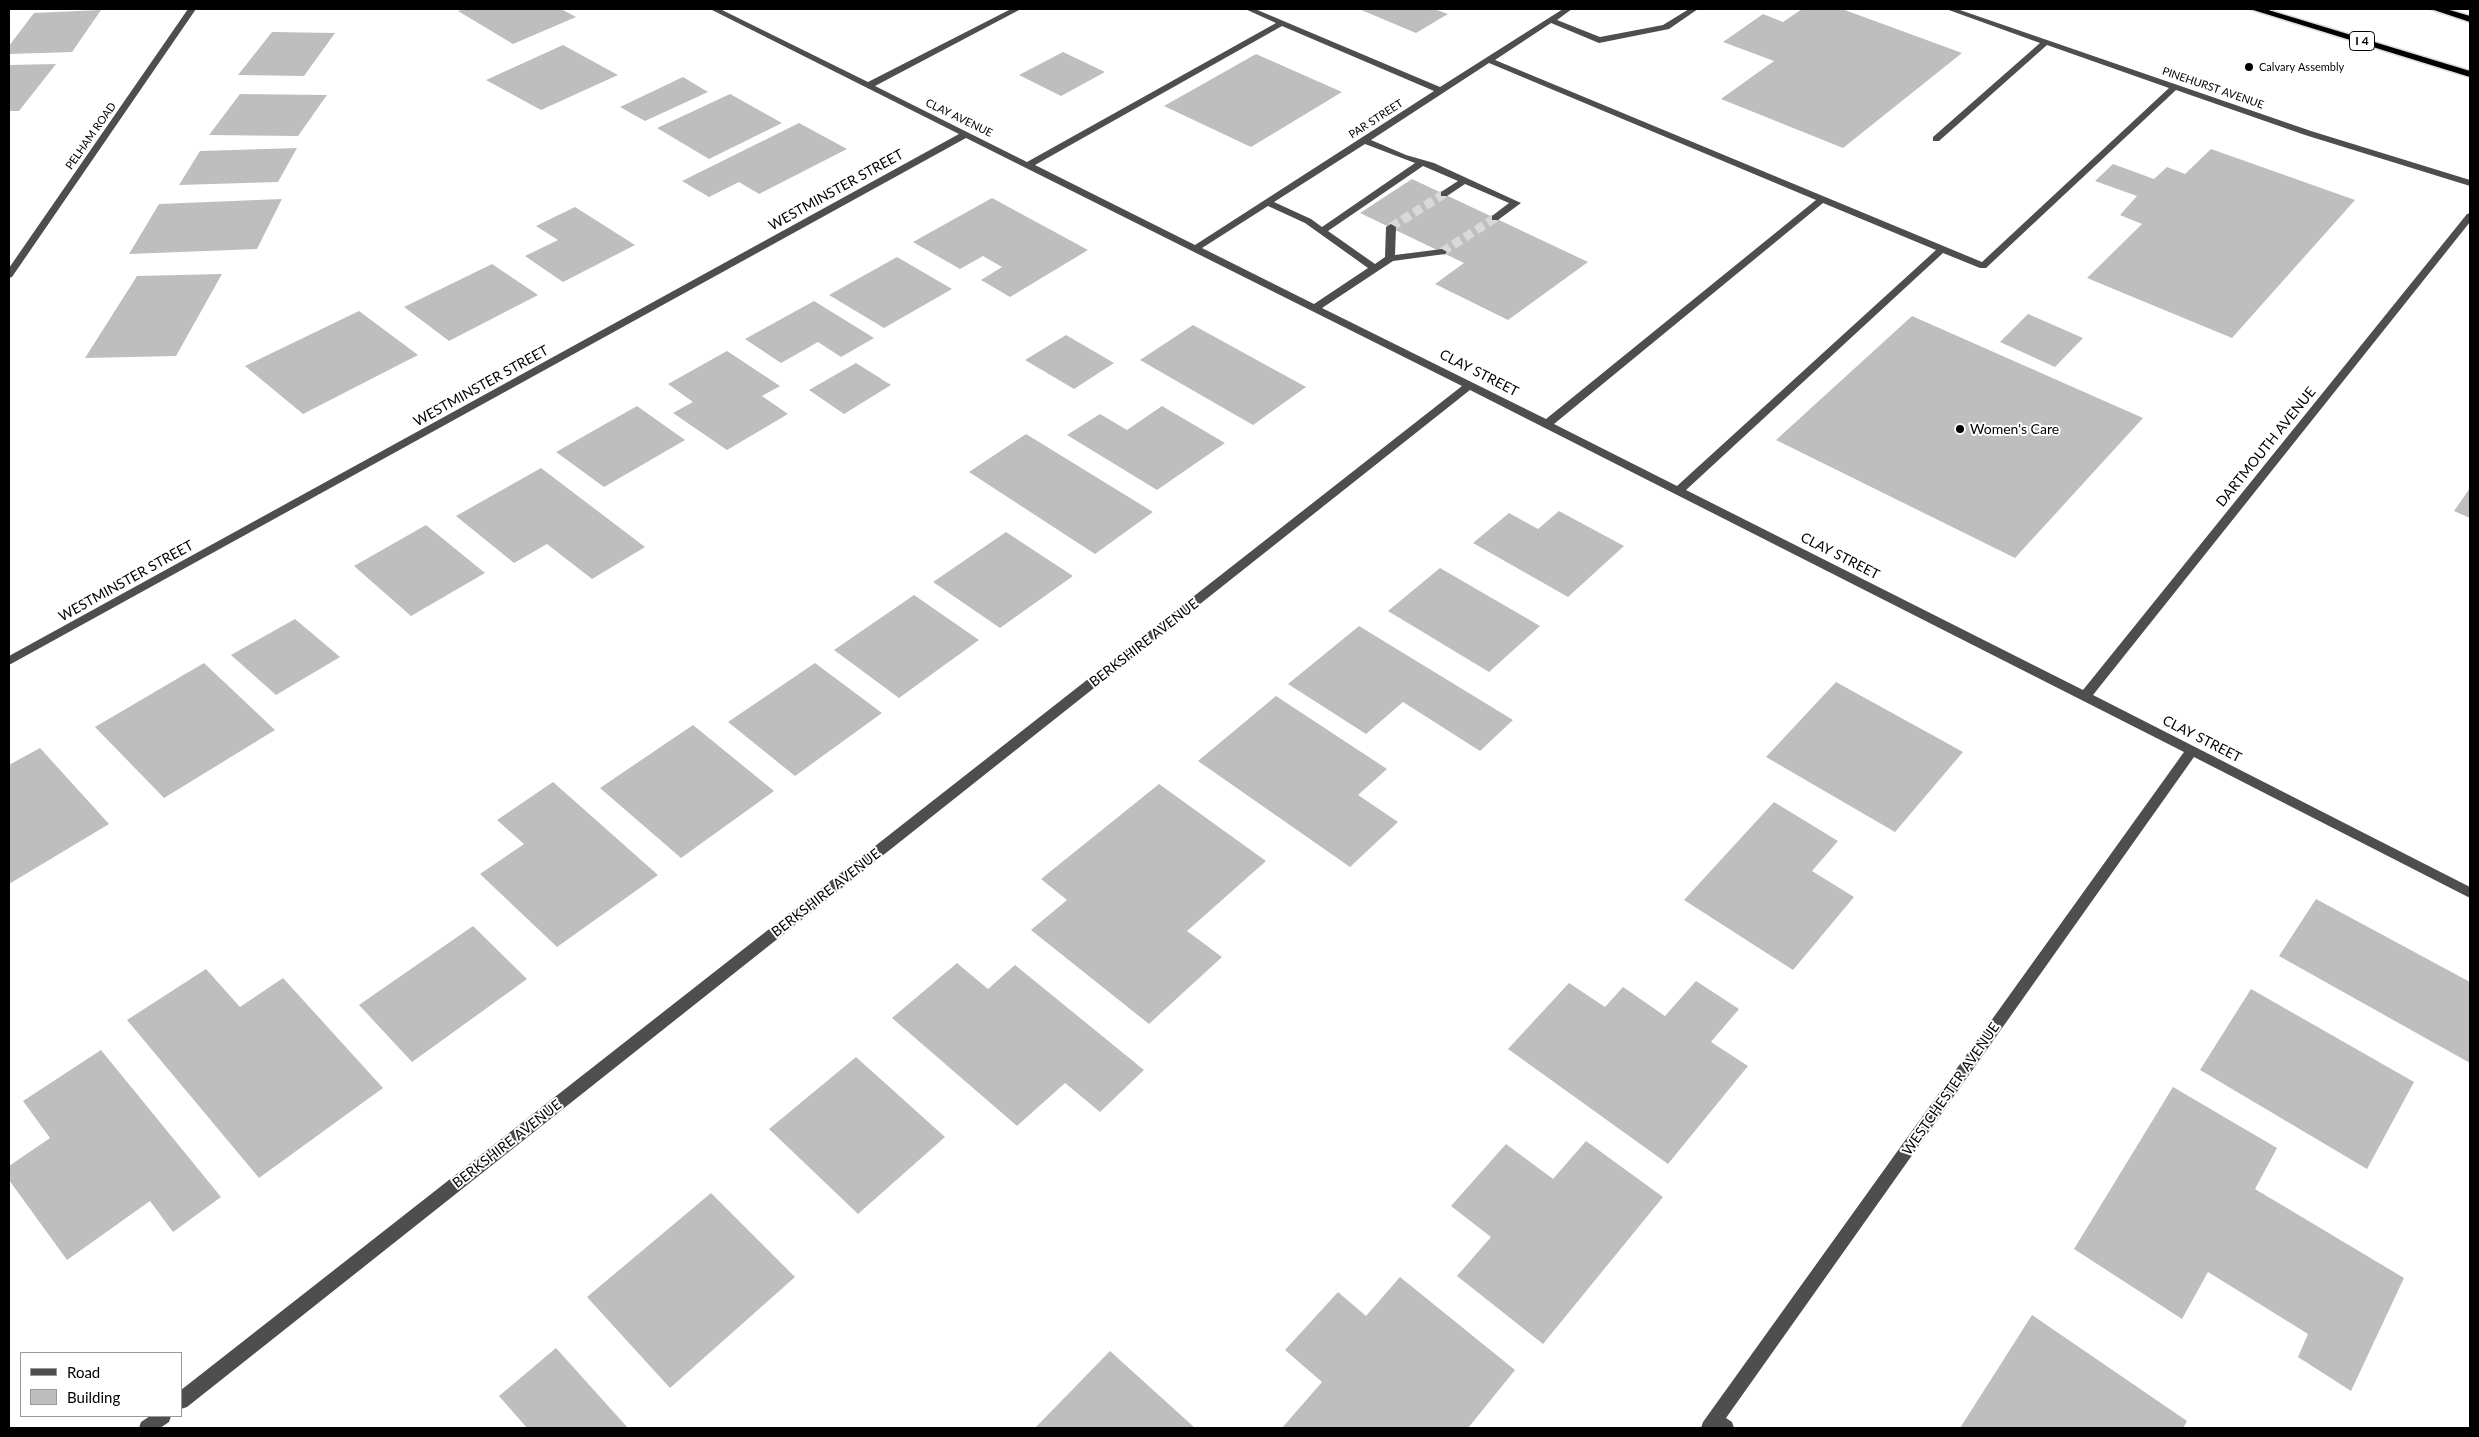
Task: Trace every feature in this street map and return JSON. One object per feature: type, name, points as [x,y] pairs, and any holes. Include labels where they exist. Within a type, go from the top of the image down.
[{"type":"highway","name":"I 4","points":[[2255,9],[2470,74]]},
{"type":"highway","points":[[2436,9],[2470,19]]},
{"type":"street","name":"PELHAM ROAD","points":[[9,275],[192,9]]},
{"type":"street","name":"CLAY AVENUE","points":[[714,9],[1196,248]]},
{"type":"street","points":[[868,86],[1017,9]]},
{"type":"street","points":[[1249,9],[1441,91]]},
{"type":"street","name":"PAR STREET","points":[[1196,248],[1568,9]]},
{"type":"street","points":[[1550,20],[1599,40],[1666,27],[1694,9]]},
{"type":"street","name":"PINEHURST AVENUE","points":[[1950,9],[2308,133],[2470,183]]},
{"type":"street","points":[[1028,165],[1282,23]]},
{"type":"street","points":[[1936,139],[2046,42]]},
{"type":"street","points":[[1490,60],[1983,266],[2175,87]]},
{"type":"street","name":"WESTMINSTER STREET","points":[[9,661],[966,134]]},
{"type":"street","points":[[1364,140],[1465,180],[1516,203],[1495,218]]},
{"type":"street","points":[[1322,231],[1421,163]]},
{"type":"street","points":[[1444,194],[1465,180]]},
{"type":"street","points":[[1547,424],[1822,199]]},
{"type":"street","points":[[1266,202],[1308,220],[1373,267]]},
{"type":"street","name":"DARTMOUTH AVENUE","points":[[2085,696],[2470,216]]},
{"type":"street","points":[[1390,258],[1391,228]]},
{"type":"street","name":"CLAY STREET","points":[[1196,248],[2192,750],[2470,893]]},
{"type":"street","points":[[1678,491],[1942,249]]},
{"type":"street","points":[[1315,308],[1373,267],[1390,258],[1442,252]]},
{"type":"street","name":"BERKSHIRE AVENUE","points":[[182,1400],[1469,385]]},
{"type":"street","name":"WESTCHESTER AVENUE","points":[[1717,1425],[2192,750]]},
{"type":"street","points":[[147,1428],[162,1417]]},
{"type":"building","points":[[464,9],[561,9],[576,17],[513,44],[458,11]]},
{"type":"building","points":[[1359,9],[1434,9],[1448,14],[1416,33]]},
{"type":"building","points":[[1802,9],[1842,9],[1962,53],[1843,148],[1721,99],[1774,61],[1723,42],[1763,14],[1783,22]]},
{"type":"building","points":[[101,10],[72,52],[9,54],[9,46],[34,13]]},
{"type":"building","points":[[272,32],[335,33],[304,76],[238,75]]},
{"type":"building","points":[[563,45],[618,75],[541,110],[486,80]]},
{"type":"building","points":[[1063,52],[1105,72],[1061,96],[1019,75]]},
{"type":"building","points":[[1256,54],[1342,92],[1251,147],[1164,106]]},
{"type":"building","points":[[56,64],[19,111],[9,111],[9,65]]},
{"type":"building","points":[[683,77],[708,92],[645,121],[620,107]]},
{"type":"building","points":[[240,94],[327,95],[298,136],[209,135]]},
{"type":"building","points":[[730,94],[782,123],[709,159],[657,128]]},
{"type":"building","points":[[799,123],[847,149],[759,194],[739,182],[709,197],[682,181]]},
{"type":"building","points":[[297,148],[278,182],[179,185],[200,151]]},
{"type":"building","points":[[2211,149],[2355,200],[2232,338],[2087,278],[2142,224],[2120,215],[2137,196],[2095,181],[2113,164],[2154,179],[2167,167],[2185,174]]},
{"type":"building","points":[[1412,179],[1588,262],[1508,320],[1435,284],[1464,263],[1360,213]]},
{"type":"building","points":[[992,198],[1088,250],[1010,297],[981,280],[1002,267],[983,256],[960,269],[913,242]]},
{"type":"building","points":[[282,199],[257,249],[129,254],[159,204]]},
{"type":"building","points":[[575,207],[635,245],[563,282],[525,256],[558,240],[536,226]]},
{"type":"building","points":[[897,257],[952,289],[884,328],[829,295]]},
{"type":"building","points":[[492,264],[538,295],[449,341],[404,307]]},
{"type":"building","points":[[222,274],[176,356],[85,358],[137,276]]},
{"type":"building","points":[[814,301],[874,338],[841,357],[818,342],[781,363],[745,339]]},
{"type":"building","points":[[359,311],[418,355],[303,414],[245,366]]},
{"type":"building","points":[[2028,314],[2083,338],[2055,367],[2000,342]]},
{"type":"building","name":"Women's Care","points":[[1912,316],[2143,418],[2015,558],[1776,440]]},
{"type":"building","points":[[1193,325],[1306,387],[1253,425],[1140,360]]},
{"type":"building","points":[[1066,335],[1114,363],[1074,389],[1025,360]]},
{"type":"building","points":[[727,351],[780,386],[762,396],[788,414],[727,450],[673,413],[693,402],[668,384]]},
{"type":"building","points":[[856,363],[891,385],[844,414],[809,390]]},
{"type":"building","points":[[637,406],[685,440],[604,487],[556,452]]},
{"type":"building","points":[[1162,406],[1225,443],[1157,490],[1067,435],[1100,414],[1127,430]]},
{"type":"building","points":[[1026,434],[1153,512],[1095,554],[969,472]]},
{"type":"building","points":[[541,468],[645,547],[592,579],[547,544],[514,563],[456,516]]},
{"type":"building","points":[[2470,488],[2470,518],[2454,511]]},
{"type":"building","points":[[1559,511],[1624,546],[1568,597],[1473,543],[1509,513],[1538,529]]},
{"type":"building","points":[[426,525],[485,573],[411,616],[354,566]]},
{"type":"building","points":[[1006,532],[1073,576],[1000,628],[933,582]]},
{"type":"building","points":[[1440,568],[1540,626],[1489,672],[1388,611]]},
{"type":"building","points":[[914,595],[979,640],[899,698],[834,650]]},
{"type":"building","points":[[295,619],[340,657],[276,695],[231,655]]},
{"type":"building","points":[[1359,626],[1513,720],[1480,751],[1403,702],[1366,734],[1288,684]]},
{"type":"building","points":[[204,663],[275,730],[164,798],[95,727]]},
{"type":"building","points":[[815,663],[882,713],[795,776],[728,722]]},
{"type":"building","points":[[1836,682],[1963,752],[1895,832],[1766,757]]},
{"type":"building","points":[[1276,696],[1387,769],[1358,795],[1398,822],[1350,867],[1198,761]]},
{"type":"building","points":[[693,725],[774,791],[681,858],[600,788]]},
{"type":"building","points":[[40,748],[109,824],[9,884],[9,765]]},
{"type":"building","points":[[553,782],[658,875],[557,947],[480,874],[524,844],[497,820]]},
{"type":"building","points":[[1159,784],[1266,861],[1187,931],[1222,957],[1149,1024],[1031,930],[1067,900],[1041,879]]},
{"type":"building","points":[[1774,802],[1838,841],[1812,871],[1854,897],[1793,970],[1684,900]]},
{"type":"building","points":[[2316,899],[2470,982],[2470,1063],[2279,956]]},
{"type":"building","points":[[473,926],[527,979],[412,1062],[359,1005]]},
{"type":"building","points":[[957,963],[988,989],[1015,965],[1144,1070],[1100,1112],[1065,1083],[1017,1126],[892,1018]]},
{"type":"building","points":[[206,969],[240,1007],[283,978],[383,1088],[259,1178],[127,1020]]},
{"type":"building","points":[[1696,981],[1739,1009],[1711,1042],[1748,1066],[1668,1164],[1508,1049],[1569,983],[1605,1007],[1623,987],[1665,1016]]},
{"type":"building","points":[[2251,989],[2414,1082],[2367,1169],[2200,1070]]},
{"type":"building","points":[[101,1050],[221,1197],[173,1232],[150,1201],[67,1260],[9,1180],[9,1166],[50,1138],[23,1101]]},
{"type":"building","points":[[856,1057],[945,1137],[858,1214],[769,1129]]},
{"type":"building","points":[[2173,1087],[2277,1148],[2255,1189],[2404,1278],[2351,1391],[2298,1357],[2308,1334],[2208,1272],[2182,1319],[2074,1249]]},
{"type":"building","points":[[1586,1141],[1663,1197],[1543,1344],[1457,1276],[1491,1237],[1451,1206],[1506,1144],[1553,1179]]},
{"type":"building","points":[[711,1193],[795,1277],[670,1388],[587,1297]]},
{"type":"building","points":[[1400,1277],[1515,1370],[1468,1428],[1282,1428],[1322,1382],[1285,1350],[1338,1292],[1366,1316]]},
{"type":"building","points":[[2032,1315],[2187,1421],[2183,1428],[1960,1428]]},
{"type":"building","points":[[556,1348],[628,1428],[527,1428],[499,1396]]},
{"type":"building","points":[[1110,1351],[1195,1428],[1035,1428]]},
{"type":"tunnel","points":[[1391,227],[1444,194]]},
{"type":"tunnel","points":[[1442,252],[1495,218]]},
{"type":"place","name":"Calvary Assembly","points":[[2249,67]]},
{"type":"place","name":"Women's Care","points":[[1960,429]]}]
